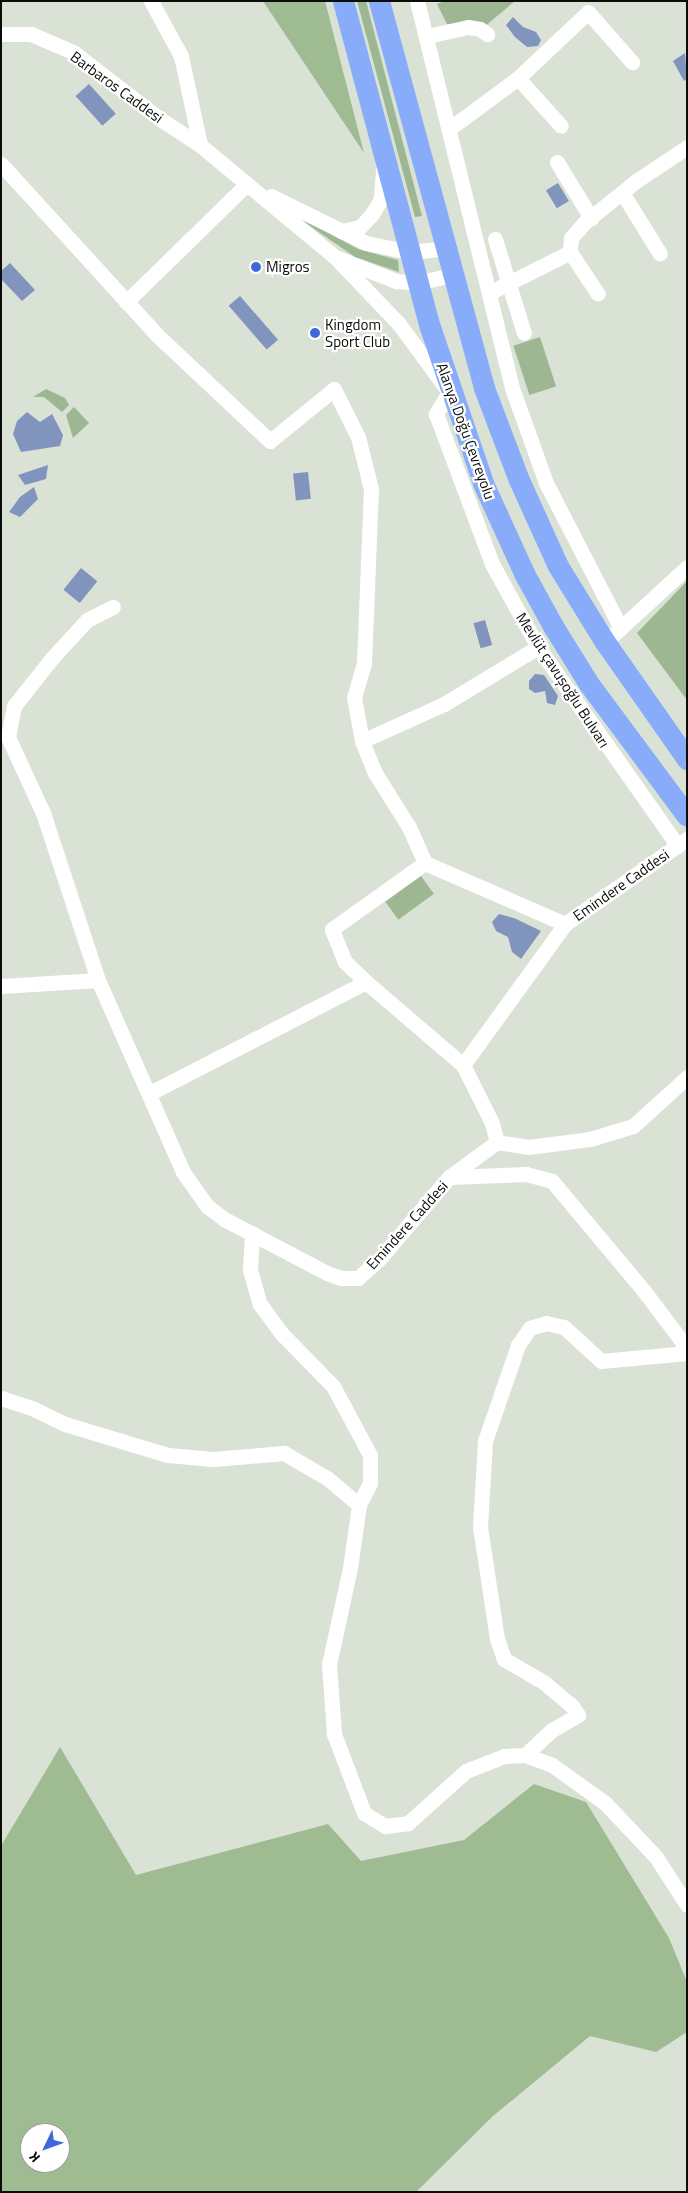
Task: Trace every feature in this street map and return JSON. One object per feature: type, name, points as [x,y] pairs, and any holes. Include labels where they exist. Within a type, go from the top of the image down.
[{"type":"highway","name":"Alanya Doğu Çevreyolu","points":[[343,1],[417,283],[449,392],[483,483],[544,609],[590,684],[687,816]]},
{"type":"highway","points":[[378,1],[484,388],[519,480],[558,566],[605,642],[687,759]]},
{"type":"street","points":[[151,1],[181,56],[200,145]]},
{"type":"street","points":[[417,1],[512,388],[546,483],[621,628]]},
{"type":"street","points":[[449,128],[518,78],[588,12],[632,62]]},
{"type":"street","points":[[427,36],[468,27],[480,28],[488,34]]},
{"type":"street","name":"Barbaros Caddesi","points":[[1,34],[31,34],[73,52],[160,119],[200,145],[247,184]]},
{"type":"street","points":[[518,78],[561,126]]},
{"type":"street","points":[[341,231],[360,227],[381,199],[381,145]]},
{"type":"street","points":[[598,294],[570,252],[570,238],[636,181],[687,147]]},
{"type":"street","points":[[557,162],[591,218]]},
{"type":"street","points":[[1,164],[156,335],[270,440],[334,389],[358,437],[371,489],[364,663],[354,697],[362,741],[375,773],[409,827],[425,863],[565,924]]},
{"type":"street","points":[[247,184],[366,242],[410,252],[446,248]]},
{"type":"street","points":[[247,184],[335,257],[399,324],[449,392]]},
{"type":"street","points":[[126,302],[247,184]]},
{"type":"street","points":[[623,194],[660,254]]},
{"type":"street","points":[[495,238],[524,333]]},
{"type":"street","points":[[489,294],[570,252]]},
{"type":"street","points":[[335,257],[396,281],[417,283],[453,275]]},
{"type":"street","name":"Mevlüt çavuşoğlu Bulvarı","points":[[449,392],[436,414],[492,564],[538,647],[682,842]]},
{"type":"street","points":[[605,642],[687,568]]},
{"type":"street","points":[[4,738],[14,706],[52,658],[87,620],[113,607]]},
{"type":"street","points":[[362,741],[444,704],[538,647]]},
{"type":"street","name":"Emindere Caddesi","points":[[4,738],[43,813],[98,980],[193,1190],[224,1219],[327,1273],[341,1278],[358,1278],[382,1257],[450,1177],[497,1142]]},
{"type":"street","name":"Emindere Caddesi","points":[[463,1066],[565,924],[682,842]]},
{"type":"street","points":[[425,863],[332,929],[345,962],[463,1066],[492,1123],[497,1142],[528,1147],[590,1139],[633,1126],[687,1077]]},
{"type":"street","points":[[1,986],[98,980]]},
{"type":"street","points":[[150,1093],[366,982]]},
{"type":"street","points":[[450,1177],[526,1174],[552,1181],[644,1290],[687,1348]]},
{"type":"street","points":[[252,1233],[250,1270],[260,1304],[282,1334],[333,1386],[370,1455],[370,1483],[359,1505],[350,1568],[334,1632],[329,1698],[334,1734],[364,1812],[385,1826],[408,1824],[466,1771],[504,1756],[525,1755],[552,1765],[605,1803],[656,1857],[687,1904]]},
{"type":"street","points":[[525,1755],[552,1730],[578,1715],[572,1706],[545,1683],[504,1659],[497,1639],[480,1527],[485,1441],[518,1344],[530,1328],[546,1323],[564,1327],[601,1361],[687,1353]]},
{"type":"street","points":[[1,1398],[34,1409],[65,1424],[168,1455],[213,1459],[284,1453],[321,1474],[359,1505]]},
{"type":"green space","points":[[263,1],[325,1],[364,153]]},
{"type":"green space","points":[[357,1],[366,1],[422,216],[415,217]]},
{"type":"green space","points":[[445,1],[515,1],[484,27],[447,24],[437,4]]},
{"type":"green space","points":[[287,210],[358,249],[398,260],[399,272],[355,257]]},
{"type":"green space","points":[[540,337],[556,386],[529,395],[513,346]]},
{"type":"green space","points":[[46,389],[65,398],[69,405],[62,412],[44,397],[33,397]]},
{"type":"green space","points":[[74,407],[89,423],[73,438],[66,415]]},
{"type":"green space","points":[[687,581],[687,700],[637,633]]},
{"type":"green space","points":[[421,876],[434,894],[398,920],[385,902]]},
{"type":"green space","points":[[60,1747],[136,1875],[328,1824],[361,1861],[464,1840],[534,1784],[586,1802],[669,1938],[687,1982],[687,2032],[656,2052],[590,2036],[493,2116],[416,2192],[1,2192],[1,1846]]},
{"type":"water","points":[[513,17],[523,27],[536,32],[541,40],[538,46],[527,47],[515,37],[506,25]]},
{"type":"water","points":[[685,53],[687,79],[684,81],[673,61]]},
{"type":"water","points":[[89,84],[116,114],[102,126],[76,96]]},
{"type":"water","points":[[558,183],[569,201],[557,208],[546,190]]},
{"type":"water","points":[[10,263],[35,290],[22,301],[1,279],[1,271]]},
{"type":"water","points":[[240,296],[278,340],[267,350],[229,306]]},
{"type":"water","points":[[27,412],[40,422],[52,414],[63,435],[60,446],[21,452],[13,434],[17,421]]},
{"type":"water","points":[[48,465],[46,479],[25,485],[18,475]]},
{"type":"water","points":[[308,472],[311,499],[296,500],[293,474]]},
{"type":"water","points":[[34,487],[38,499],[20,517],[9,512],[20,497]]},
{"type":"water","points":[[81,568],[97,581],[80,603],[63,590]]},
{"type":"water","points":[[485,620],[492,645],[481,648],[473,623]]},
{"type":"water","points":[[535,674],[544,675],[558,696],[555,705],[547,703],[545,691],[535,693],[529,689],[529,681]]},
{"type":"water","points":[[499,914],[514,918],[541,931],[521,959],[512,952],[508,937],[496,931],[492,922]]},
{"type":"place","name":"Migros","points":[[256,267]]},
{"type":"place","name":"Kingdom Sport Club","points":[[315,333]]}]
